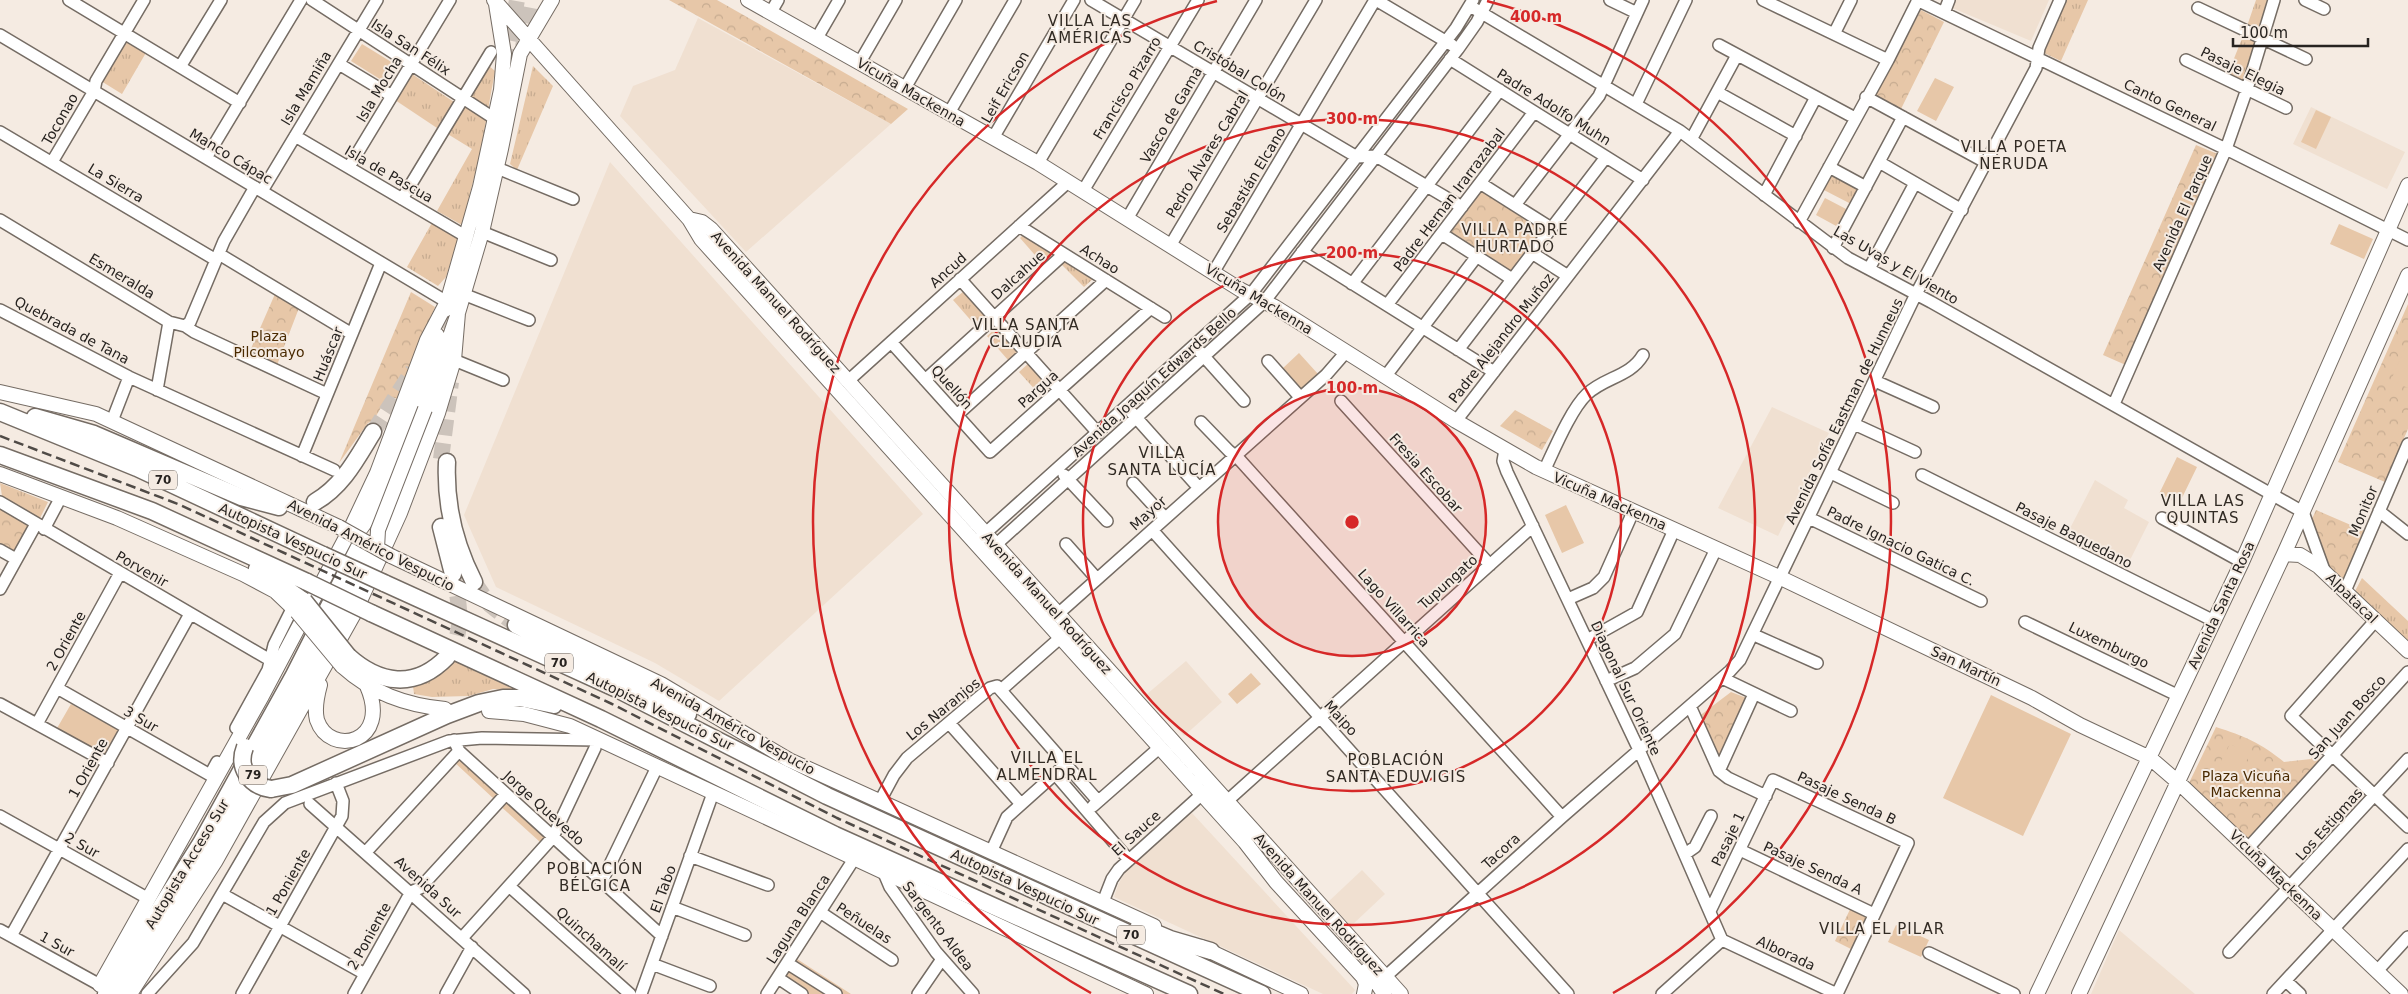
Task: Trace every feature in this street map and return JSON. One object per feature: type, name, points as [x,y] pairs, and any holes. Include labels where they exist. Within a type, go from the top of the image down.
[{"type":"highway","points":[[0,411],[54,421],[94,434],[240,497],[279,507]]},
{"type":"highway","name":"Autopista Vespucio Sur","points":[[0,411],[137,468],[617,689],[820,792],[1262,994]]},
{"type":"highway","points":[[315,502],[330,493],[342,480],[373,432]]},
{"type":"highway","name":"70","points":[[0,455],[127,501],[217,541],[601,719],[804,820],[1189,994]]},
{"type":"highway","points":[[453,574],[442,532],[438,506],[437,484],[444,460],[446,491],[451,521],[458,548],[474,582]]},
{"type":"highway","points":[[217,541],[243,561],[282,584],[298,607],[345,661],[371,673],[400,680],[424,674],[447,657]]},
{"type":"highway","name":"Autopista Acceso Sur","points":[[100,991],[166,903],[294,675],[346,571],[365,544]]},
{"type":"highway","name":"Autopista Acceso Sur","points":[[120,994],[172,915],[219,837],[305,682],[365,544]]},
{"type":"highway","points":[[346,571],[309,625],[245,746],[242,761],[247,776],[260,786],[271,789],[292,785],[447,715],[495,700],[528,699],[601,719]]},
{"type":"highway","points":[[516,625],[667,700],[732,746]]},
{"type":"highway","points":[[1001,876],[1046,887],[1155,934],[1211,951]]},
{"type":"highway","points":[[1093,951],[1163,994]]},
{"type":"main road","points":[[365,544],[378,530],[420,407],[454,295],[495,119],[504,61],[502,34],[495,0]]},
{"type":"main road","name":"Avenida Manuel Rodríguez","points":[[495,0],[689,219],[700,239],[975,544],[990,550],[1058,614],[1401,994]]},
{"type":"main road","points":[[100,991],[267,688],[369,493],[417,363],[454,295],[482,232],[518,63],[528,38],[552,0]]},
{"type":"main road","name":"Vicuña Mackenna","points":[[748,0],[1038,164],[1213,273],[1251,294],[1505,450],[1544,471],[1780,578]]},
{"type":"main road","name":"Avenida Santa Rosa","points":[[2037,994],[2242,562],[2408,185]]},
{"type":"main road","name":"Avenida Manuel Rodríguez","points":[[689,219],[702,222],[710,229],[985,534],[990,550],[1060,638],[1245,842],[1276,882],[1363,977],[1366,984],[1364,994]]},
{"type":"main road","points":[[2079,994],[2179,783],[2284,554],[2408,275]]},
{"type":"main road","points":[[130,994],[203,883],[323,672],[359,603],[400,513],[438,412],[454,360],[458,313],[454,295]]},
{"type":"main road","points":[[365,544],[364,527],[420,407],[458,313]]},
{"type":"main road","points":[[780,327],[798,326]]},
{"type":"main road","points":[[826,379],[846,379]]},
{"type":"main road","name":"Avenida Américo Vespucio","points":[[0,392],[87,411],[112,421],[339,527],[365,544],[645,676],[789,760],[1211,951],[1301,994]]},
{"type":"main road","points":[[881,439],[898,437]]},
{"type":"main road","points":[[0,474],[117,518],[242,574],[274,591],[298,607]]},
{"type":"main road","points":[[2284,554],[2300,555],[2324,570]]},
{"type":"main road","name":"Alpatacal","points":[[2324,570],[2408,651]]},
{"type":"main road","name":"San Martín","points":[[1780,578],[2032,698],[2150,758]]},
{"type":"main road","points":[[345,661],[367,686],[401,702],[445,709]]},
{"type":"main road","points":[[323,672],[316,704],[316,715],[324,731],[336,739],[346,741],[356,739],[369,726],[374,709],[367,686]]},
{"type":"main road","points":[[488,711],[524,714],[570,726],[597,744],[657,767],[1146,994]]},
{"type":"main road","name":"Vicuña Mackenna","points":[[2150,758],[2179,783],[2401,994]]},
{"type":"main road","points":[[179,847],[195,806],[210,775]]},
{"type":"main road","points":[[1245,842],[1290,883],[1352,950],[1372,974],[1384,994]]},
{"type":"street","points":[[69,0],[240,103]]},
{"type":"street","name":"Toconao","points":[[52,162],[94,91],[96,81],[144,0]]},
{"type":"street","points":[[180,67],[221,0]]},
{"type":"street","points":[[206,158],[302,0]]},
{"type":"street","name":"Isla San Félix","points":[[312,0],[495,119]]},
{"type":"street","name":"Isla Mamiña","points":[[185,326],[190,322],[217,257],[258,189],[295,136],[377,0]]},
{"type":"street","name":"Isla Mocha","points":[[348,167],[450,0]]},
{"type":"street","points":[[771,12],[778,0]]},
{"type":"street","points":[[817,38],[839,0]]},
{"type":"street","points":[[860,62],[896,0]]},
{"type":"street","points":[[904,88],[956,0]]},
{"type":"street","points":[[949,113],[1015,0]]},
{"type":"street","name":"Leif Ericson","points":[[993,138],[1074,0]]},
{"type":"street","name":"Cristóbal Colón","points":[[1091,0],[1357,157]]},
{"type":"street","points":[[1038,164],[1135,0]]},
{"type":"street","name":"Francisco Pizarro","points":[[1083,191],[1198,0]]},
{"type":"street","name":"Vasco de Gama","points":[[1127,219],[1256,0]]},
{"type":"street","name":"Pedro Álvares Cabral","points":[[1170,246],[1316,0]]},
{"type":"street","points":[[1376,0],[1458,49]]},
{"type":"street","name":"Sebastián Elcano","points":[[1213,273],[1376,0]]},
{"type":"street","name":"Avenida Joaquín Edwards Bello","points":[[990,550],[1264,302],[1458,49],[1488,0]]},
{"type":"street","points":[[1610,0],[1637,13]]},
{"type":"street","points":[[1515,205],[1599,96],[1643,0]]},
{"type":"street","points":[[1636,104],[1686,0]]},
{"type":"street","points":[[1763,0],[1888,60]]},
{"type":"street","points":[[1834,34],[1851,0]]},
{"type":"street","points":[[1799,222],[1888,60],[1918,0]]},
{"type":"street","name":"Canto General","points":[[1918,0],[2226,149],[2408,240]]},
{"type":"street","points":[[1944,13],[1949,0]]},
{"type":"street","name":"Avenida Sofía Eastman de Hunneus","points":[[1639,750],[1740,660],[1754,635],[1916,294],[2036,68],[2039,48],[2060,0]]},
{"type":"street","name":"Avenida El Parque","points":[[2114,404],[2226,149],[2247,89],[2274,0]]},
{"type":"street","points":[[2306,0],[2324,8]]},
{"type":"street","name":"Avenida Joaquín Edwards Bello","points":[[975,544],[1251,294],[1446,41],[1471,3]]},
{"type":"street","name":"Las Uvas y El Viento","points":[[1471,3],[1481,14],[1692,138],[1833,248],[2273,494]]},
{"type":"street","points":[[2198,8],[2306,59]]},
{"type":"street","name":"Manco Cápac","points":[[0,34],[381,263],[454,295],[528,320]]},
{"type":"street","points":[[1718,45],[1855,118]]},
{"type":"street","points":[[402,199],[491,52]]},
{"type":"street","points":[[1692,138],[1737,55]]},
{"type":"street","name":"Padre Adolfo Muhn","points":[[1450,59],[1642,180]]},
{"type":"street","name":"Pasaje Elegia","points":[[2186,60],[2286,108]]},
{"type":"street","points":[[339,64],[392,96]]},
{"type":"street","points":[[1352,284],[1500,90]]},
{"type":"street","points":[[1717,92],[1796,136]]},
{"type":"street","points":[[1764,195],[1816,97]]},
{"type":"street","points":[[1866,97],[1987,163]]},
{"type":"street","name":"Padre Hernan Irarrazabal","points":[[1387,306],[1534,112]]},
{"type":"street","points":[[1833,248],[1903,117]]},
{"type":"street","name":"Padre Alejandro Muñoz","points":[[1456,421],[1680,131]]},
{"type":"street","name":"La Sierra","points":[[0,132],[352,334]]},
{"type":"street","name":"Isla de Pascua","points":[[295,136],[467,237]]},
{"type":"street","points":[[1357,157],[1376,156],[1462,207]]},
{"type":"street","points":[[1458,350],[1606,157]]},
{"type":"street","points":[[1879,162],[1962,210]]},
{"type":"street","points":[[1829,167],[1866,187]]},
{"type":"street","points":[[497,168],[573,199]]},
{"type":"street","name":"Ancud","points":[[846,379],[891,342],[1068,182]]},
{"type":"street","points":[[1480,183],[1551,228]]},
{"type":"street","points":[[1869,269],[1915,183]]},
{"type":"street","name":"Esmeralda","points":[[0,220],[169,322]]},
{"type":"street","name":"Achao","points":[[1019,226],[1165,317]]},
{"type":"street","points":[[482,232],[551,260]]},
{"type":"street","points":[[1442,234],[1512,278]]},
{"type":"street","points":[[1302,252],[1494,372]]},
{"type":"street","points":[[1532,253],[1568,276]]},
{"type":"street","name":"Dalcahue","points":[[925,380],[1064,254]]},
{"type":"street","points":[[1385,376],[1477,256]]},
{"type":"street","name":"Huáscar","points":[[302,456],[381,263]]},
{"type":"street","points":[[960,279],[1098,433]]},
{"type":"street","points":[[957,415],[1106,280]]},
{"type":"street","name":"Pargua","points":[[990,452],[1151,308]]},
{"type":"street","name":"Quebrada de Tana","points":[[0,310],[129,377]]},
{"type":"street","points":[[157,390],[169,322],[185,326],[194,332],[327,394]]},
{"type":"street","name":"Quellón","points":[[891,342],[990,452]]},
{"type":"street","points":[[1194,346],[1244,400]]},
{"type":"street","name":"Mayor","points":[[1058,614],[1300,397],[1346,352]]},
{"type":"street","points":[[1544,471],[1583,399],[1593,389],[1629,371],[1643,355]]},
{"type":"street","points":[[454,360],[503,380]]},
{"type":"street","points":[[1268,361],[1300,397]]},
{"type":"street","points":[[112,421],[129,377],[334,470]]},
{"type":"street","points":[[1875,381],[1933,407]]},
{"type":"street","name":"Fresia Escobar","points":[[1341,401],[1490,565]]},
{"type":"street","points":[[1127,406],[1199,488]]},
{"type":"street","name":"Lago Villarrica","points":[[1201,422],[1235,455],[1562,817]]},
{"type":"street","points":[[1854,424],[1915,452]]},
{"type":"street","name":"Monitor","points":[[2345,590],[2408,446]]},
{"type":"street","name":"Diagonal Sur Oriente","points":[[1505,450],[1504,467],[1639,750],[1722,940]]},
{"type":"street","points":[[1058,468],[1107,522]]},
{"type":"street","points":[[1831,473],[1893,503]]},
{"type":"street","name":"Pasaje Baquedano","points":[[1922,475],[2214,621]]},
{"type":"street","points":[[1133,483],[1165,518]]},
{"type":"street","points":[[2273,494],[2303,512]]},
{"type":"street","points":[[0,589],[16,559],[60,497]]},
{"type":"street","name":"Porvenir","points":[[0,502],[270,660]]},
{"type":"street","points":[[2379,511],[2408,534]]},
{"type":"street","points":[[1568,599],[1593,588],[1604,577],[1633,512]]},
{"type":"street","name":"Alpatacal","points":[[2303,512],[2324,570]]},
{"type":"street","name":"Padre Ignacio Gatica C.","points":[[1809,518],[1980,601]]},
{"type":"street","points":[[2162,518],[2242,562]]},
{"type":"street","name":"Tupungato","points":[[1226,802],[1533,526]]},
{"type":"street","name":"Maipo","points":[[1152,530],[1568,994]]},
{"type":"street","points":[[1587,640],[1636,612],[1674,530]]},
{"type":"street","points":[[1066,544],[1097,579]]},
{"type":"street","points":[[1606,681],[1635,668],[1675,634],[1716,549]]},
{"type":"street","points":[[0,550],[16,559]]},
{"type":"street","name":"2 Oriente","points":[[37,724],[120,573]]},
{"type":"street","points":[[210,775],[266,675],[270,660],[298,607]]},
{"type":"street","name":"1 Oriente","points":[[11,936],[190,614]]},
{"type":"street","points":[[2376,620],[2291,716],[2408,827]]},
{"type":"street","name":"Luxemburgo","points":[[2025,622],[2179,696]]},
{"type":"street","points":[[1754,635],[1817,663]]},
{"type":"street","name":"Los Naranjos","points":[[880,802],[894,775],[907,758],[990,688],[997,686],[1001,690],[1060,638]]},
{"type":"street","name":"San Juan Bosco","points":[[2248,848],[2408,672]]},
{"type":"street","points":[[1722,678],[1791,711]]},
{"type":"street","name":"3 Sur","points":[[57,688],[210,775]]},
{"type":"street","points":[[1001,690],[1098,802]]},
{"type":"street","points":[[1719,771],[1754,694]]},
{"type":"street","points":[[0,704],[108,763]]},
{"type":"street","points":[[1690,706],[1719,771],[1728,778],[1766,796]]},
{"type":"street","points":[[949,722],[1021,804]]},
{"type":"street","points":[[147,994],[193,943],[255,836],[271,814],[290,801],[431,746],[454,740],[482,738],[597,744],[553,837],[462,938]]},
{"type":"street","name":"Jorge Quevedo","points":[[454,740],[459,751],[662,936]]},
{"type":"street","points":[[1088,811],[1159,748]]},
{"type":"street","name":"Tacora","points":[[1385,977],[1639,750]]},
{"type":"street","points":[[366,852],[459,751]]},
{"type":"street","name":"Los Estigmas","points":[[2229,952],[2408,759]]},
{"type":"street","points":[[991,852],[1007,817],[1065,765]]},
{"type":"street","points":[[602,881],[657,767]]},
{"type":"street","points":[[1055,774],[1129,860]]},
{"type":"street","name":"Pasaje 1","points":[[1710,911],[1774,780]]},
{"type":"street","name":"Pasaje Senda B","points":[[1774,780],[1908,843],[1874,914]]},
{"type":"street","name":"1 Poniente","points":[[242,994],[337,826],[344,806],[336,783]]},
{"type":"street","name":"El Tabo","points":[[641,994],[713,793]]},
{"type":"street","points":[[411,892],[420,888],[506,794]]},
{"type":"street","name":"El Sauce","points":[[1103,902],[1114,874],[1201,795]]},
{"type":"street","name":"Avenida Sur","points":[[310,804],[524,994]]},
{"type":"street","name":"2 Sur","points":[[0,816],[149,899]]},
{"type":"street","points":[[1685,854],[1695,847],[1711,816]]},
{"type":"street","points":[[2274,994],[2408,849]]},
{"type":"street","name":"Pasaje Senda A","points":[[1740,850],[1874,914]]},
{"type":"street","points":[[690,856],[768,885]]},
{"type":"street","name":"Laguna Blanca","points":[[767,994],[854,860]]},
{"type":"street","name":"Sargento Aldea","points":[[884,873],[890,887],[942,959],[973,994]]},
{"type":"street","name":"Quinchamalí","points":[[509,886],[630,994]]},
{"type":"street","name":"2 Poniente","points":[[354,994],[411,892]]},
{"type":"street","points":[[222,894],[365,974]]},
{"type":"street","points":[[672,907],[745,935]]},
{"type":"street","name":"Peñuelas","points":[[820,912],[892,960]]},
{"type":"street","points":[[1837,994],[1874,914]]},
{"type":"street","name":"1 Sur","points":[[0,930],[100,991]]},
{"type":"street","points":[[2377,971],[2408,937]]},
{"type":"street","points":[[1662,994],[1722,940]]},
{"type":"street","name":"Alborada","points":[[1722,940],[1837,994]]},
{"type":"street","points":[[446,994],[472,947]]},
{"type":"street","points":[[1929,953],[2014,994]]},
{"type":"street","points":[[918,994],[942,959]]},
{"type":"street","points":[[787,963],[836,994]]},
{"type":"street","points":[[652,964],[710,986]]},
{"type":"street","points":[[778,978],[802,994]]},
{"type":"street","points":[[2286,980],[2300,994]]},
{"type":"shaded area","points":[[1953,0],[2049,0],[2031,41],[1950,7]]},
{"type":"shaded area","points":[[698,18],[891,124],[746,252],[620,116],[633,86],[675,70]]},
{"type":"shaded area","points":[[2311,107],[2405,152],[2387,189],[2293,144]]},
{"type":"shaded area","points":[[610,162],[923,514],[719,701],[655,663],[496,587],[464,515]]},
{"type":"shaded area","points":[[1772,407],[1829,433],[1778,536],[1718,508]]},
{"type":"shaded area","points":[[2095,480],[2128,500],[2124,508],[2149,522],[2125,570],[2064,540]]},
{"type":"shaded area","points":[[1186,661],[1222,702],[1184,736],[1147,694]]},
{"type":"shaded area","points":[[1192,813],[1355,990],[1352,994],[1323,994],[1114,897],[1125,872]]},
{"type":"shaded area","points":[[1362,870],[1385,894],[1351,926],[1328,902]]},
{"type":"shaded area","points":[[2119,930],[2195,994],[2091,994]]},
{"type":"green space","points":[[669,0],[717,0],[908,109],[891,124]]},
{"type":"green space","points":[[2067,0],[2088,0],[2061,61],[2044,53]]},
{"type":"green space","points":[[2256,0],[2267,0],[2259,34],[2246,29]]},
{"type":"green space","points":[[1921,10],[1944,22],[1901,109],[1875,96]]},
{"type":"green space","points":[[2243,36],[2257,41],[2244,84],[2227,76]]},
{"type":"green space","points":[[126,39],[147,51],[122,94],[101,81]]},
{"type":"green space","points":[[362,44],[393,63],[383,81],[351,61]]},
{"type":"green space","points":[[488,65],[495,71],[480,154],[462,225],[437,211],[472,149],[446,133]]},
{"type":"green space","points":[[533,66],[553,86],[517,170],[510,164]]},
{"type":"green space","points":[[412,74],[454,102],[437,128],[395,100]]},
{"type":"green space","points":[[1935,78],[1954,87],[1936,121],[1917,111]]},
{"type":"green space","points":[[2316,110],[2331,117],[2316,149],[2301,142]]},
{"type":"green space","points":[[2196,145],[2220,155],[2128,366],[2103,355]]},
{"type":"green space","points":[[1832,171],[1860,186],[1851,204],[1822,189]]},
{"type":"green space","points":[[1482,189],[1546,228],[1513,273],[1451,232]]},
{"type":"green space","points":[[1825,198],[1848,210],[1838,227],[1816,215]]},
{"type":"green space","points":[[433,221],[459,235],[446,277],[438,286],[407,267]]},
{"type":"green space","points":[[2339,224],[2373,239],[2364,259],[2330,244]]},
{"type":"green space","points":[[1025,233],[1055,251],[1041,262],[1020,238]]},
{"type":"green space","points":[[1066,260],[1095,277],[1084,287],[1061,264]]},
{"type":"green space","points":[[964,291],[985,315],[974,324],[953,300]]},
{"type":"green space","points":[[411,292],[435,307],[398,399],[388,396],[373,421],[368,423],[339,463]]},
{"type":"green space","name":"Plaza Pilcomayo","points":[[275,294],[299,308],[277,365],[250,351]]},
{"type":"green space","points":[[2408,304],[2408,429],[2385,482],[2338,462]]},
{"type":"green space","points":[[997,327],[1018,351],[1008,360],[987,336]]},
{"type":"green space","points":[[2406,346],[2408,347],[2408,388],[2391,380]]},
{"type":"green space","points":[[1299,353],[1318,374],[1301,390],[1282,369]]},
{"type":"green space","points":[[1030,362],[1051,386],[1040,395],[1019,372]]},
{"type":"green space","points":[[1515,410],[1553,431],[1542,450],[1500,426]]},
{"type":"green space","points":[[2177,457],[2197,467],[2179,504],[2159,494]]},
{"type":"green space","points":[[0,483],[48,502],[40,518],[2,496]]},
{"type":"green space","points":[[1566,505],[1584,543],[1562,553],[1545,515]]},
{"type":"green space","points":[[0,506],[30,525],[14,553],[0,546]]},
{"type":"green space","points":[[2316,510],[2367,532],[2342,581],[2327,565],[2311,521]]},
{"type":"green space","points":[[2362,578],[2408,621],[2408,643],[2354,593]]},
{"type":"green space","points":[[454,661],[518,691],[493,689],[469,696],[432,697],[414,694],[413,686],[441,673]]},
{"type":"green space","points":[[1251,673],[1261,684],[1237,704],[1228,694]]},
{"type":"green space","points":[[1731,692],[1749,699],[1720,764],[1698,717]]},
{"type":"green space","points":[[1991,695],[2071,734],[2023,836],[1943,798]]},
{"type":"green space","points":[[71,704],[118,730],[103,757],[56,730]]},
{"type":"green space","name":"Plaza Vicuña Mackenna","points":[[2216,727],[2252,741],[2284,762],[2311,759],[2318,749],[2321,755],[2318,762],[2251,838],[2244,837],[2189,783]]},
{"type":"green space","points":[[2230,744],[2250,754],[2233,787],[2213,777]]},
{"type":"green space","points":[[461,752],[503,790],[494,799],[453,761]]},
{"type":"green space","points":[[507,795],[548,833],[540,842],[498,804]]},
{"type":"green space","points":[[1853,903],[1870,911],[1851,949],[1835,941]]},
{"type":"green space","points":[[1896,925],[1929,940],[1921,957],[1888,942]]},
{"type":"green space","points":[[797,959],[851,994],[792,994],[780,986]]},
{"type":"tunnel","points":[[505,64],[517,0]]},
{"type":"tunnel","points":[[523,47],[532,0]]},
{"type":"tunnel","points":[[435,351],[450,302]]},
{"type":"tunnel","points":[[373,432],[413,370]]},
{"type":"tunnel","points":[[441,459],[451,382]]},
{"type":"tunnel","points":[[447,657],[453,647],[459,627],[459,606],[453,574]]},
{"type":"tunnel","points":[[474,582],[490,605],[516,625]]},
{"type":"railway","points":[[0,436],[178,504],[612,704],[837,818],[1224,994]]},
{"type":"district","name":"VILLA LAS AMÉRICAS","points":[[1090,30]]},
{"type":"district","name":"VILLA POETA NERUDA","points":[[2014,156]]},
{"type":"district","name":"VILLA PADRE HURTADO","points":[[1515,238]]},
{"type":"district","name":"VILLA SANTA CLAUDIA","points":[[1026,334]]},
{"type":"district","name":"VILLA SANTA LUCÍA","points":[[1162,462]]},
{"type":"district","name":"VILLA LAS QUINTAS","points":[[2203,510]]},
{"type":"district","name":"VILLA EL ALMENDRAL","points":[[1047,766]]},
{"type":"district","name":"POBLACIÓN SANTA EDUVIGIS","points":[[1396,768]]},
{"type":"district","name":"POBLACIÓN BÉLGICA","points":[[595,878]]},
{"type":"district","name":"VILLA EL PILAR","points":[[1882,929]]}]
